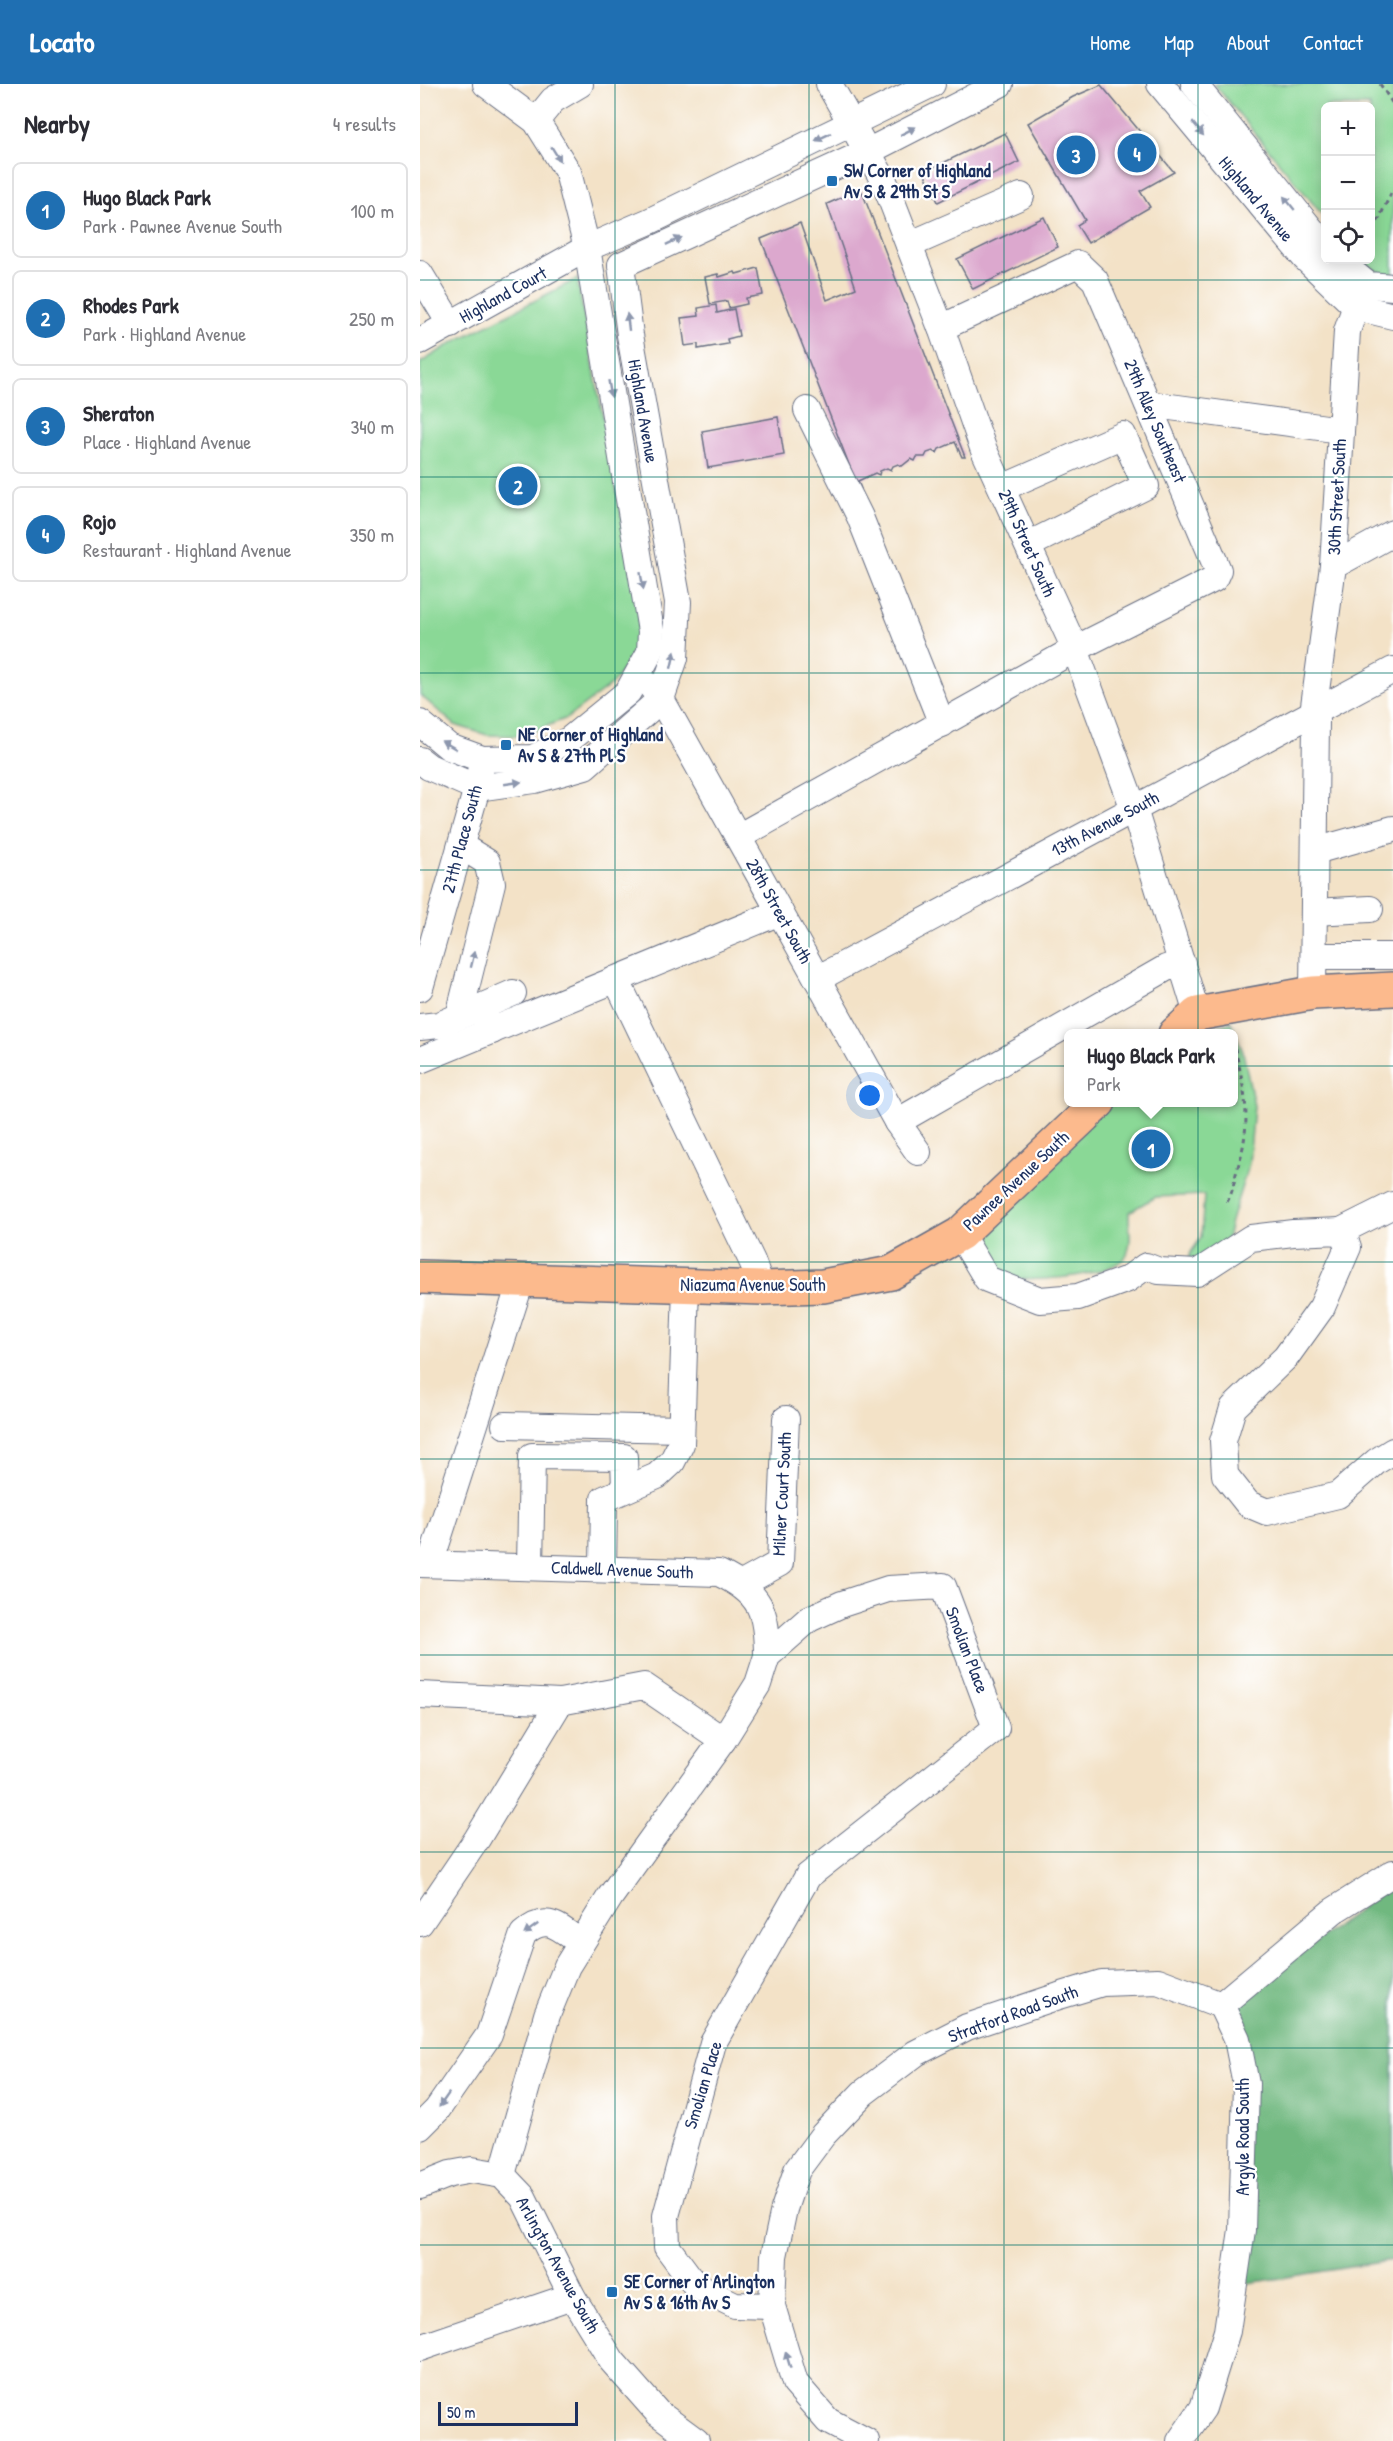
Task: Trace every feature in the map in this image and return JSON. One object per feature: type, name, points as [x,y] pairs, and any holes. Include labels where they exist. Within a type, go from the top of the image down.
[{"type":"main road","points":[[1186,1024],[1313,993],[1393,989]]},
{"type":"main road","name":"Pawnee Avenue South","points":[[960,1234],[1094,1107]]},
{"type":"main road","name":"Niazuma Avenue South","points":[[420,1277],[762,1288],[823,1286],[891,1273],[960,1234]]},
{"type":"street","points":[[486,84],[536,121],[553,100],[580,84]]},
{"type":"street","name":"29th Street South","points":[[829,84],[885,181],[941,328],[983,448],[1076,649],[1134,809],[1182,963],[1186,1024]]},
{"type":"street","points":[[587,248],[650,221],[932,84]]},
{"type":"street","points":[[587,248],[621,265],[869,151],[1000,84]]},
{"type":"street","name":"Highland Avenue","points":[[1160,84],[1305,258],[1362,296]]},
{"type":"street","name":"Highland Avenue","points":[[1194,84],[1321,242]]},
{"type":"street","name":"Highland Avenue","points":[[420,723],[449,747],[482,759],[533,758],[569,740],[628,692],[650,652],[651,631],[587,248],[567,172],[536,121]]},
{"type":"street","points":[[909,245],[1021,196]]},
{"type":"street","name":"Highland Court","points":[[420,341],[587,248]]},
{"type":"street","name":"29th Alley Southeast","points":[[738,837],[1076,649],[1214,579],[1218,570],[1095,280],[1078,264],[941,328]]},
{"type":"street","points":[[1339,264],[1362,296],[1393,316]]},
{"type":"street","name":"Highland Avenue","points":[[477,788],[535,780],[585,766],[660,699],[675,658],[678,602],[630,335],[621,265]]},
{"type":"street","points":[[420,274],[451,325]]},
{"type":"street","points":[[1362,296],[1393,287]]},
{"type":"street","name":"30th Street South","points":[[1313,993],[1316,721],[1313,712],[1333,566],[1347,331],[1362,296]]},
{"type":"street","points":[[1148,404],[1341,430]]},
{"type":"street","points":[[807,411],[860,517],[942,724]]},
{"type":"street","points":[[1002,488],[1123,435],[1146,486],[1028,545]]},
{"type":"street","points":[[1333,566],[1393,533]]},
{"type":"street","name":"13th Avenue South","points":[[817,979],[1393,670]]},
{"type":"street","name":"28th Street South","points":[[639,672],[660,699],[897,1122],[918,1152]]},
{"type":"street","name":"27th Place South","points":[[420,988],[477,788],[482,759]]},
{"type":"street","points":[[420,760],[429,767],[477,788]]},
{"type":"street","points":[[1315,850],[1393,829]]},
{"type":"street","points":[[461,846],[487,862],[492,882],[470,1011]]},
{"type":"street","points":[[1314,912],[1370,909]]},
{"type":"street","points":[[420,1060],[780,912]]},
{"type":"street","points":[[1314,956],[1393,956]]},
{"type":"street","points":[[897,1122],[1166,968],[1182,963]]},
{"type":"street","points":[[616,979],[753,1261],[762,1288]]},
{"type":"street","points":[[420,1027],[439,1025],[513,993]]},
{"type":"street","points":[[470,1011],[492,1031]]},
{"type":"street","points":[[1393,1205],[1345,1239],[1322,1307],[1286,1357],[1233,1408],[1223,1441],[1225,1475],[1248,1504],[1267,1512],[1338,1495],[1377,1461],[1393,1451]]},
{"type":"street","points":[[960,1234],[987,1279],[1040,1300],[1078,1297],[1128,1280],[1146,1266],[1159,1271],[1197,1273],[1251,1238],[1293,1233],[1345,1239]]},
{"type":"street","points":[[425,1564],[521,1281]]},
{"type":"street","points":[[603,1569],[604,1499],[657,1476],[672,1462],[681,1444],[686,1286]]},
{"type":"street","name":"Milner Court South","points":[[742,1584],[780,1563],[786,1419]]},
{"type":"street","points":[[505,1425],[681,1429]]},
{"type":"street","points":[[530,1567],[532,1456],[624,1458],[625,1489]]},
{"type":"street","name":"Caldwell Avenue South","points":[[425,1564],[719,1573],[742,1584]]},
{"type":"street","points":[[420,2186],[450,2174],[472,2170],[501,2175],[547,2015],[567,1966],[610,1897],[723,1740],[758,1684],[766,1656],[767,1629],[758,1602],[742,1584]]},
{"type":"street","name":"Smolian Place","points":[[766,1656],[809,1619],[842,1604],[888,1589],[943,1586],[996,1728],[808,1876],[713,2043],[666,2216],[667,2247],[696,2286],[735,2305],[772,2306]]},
{"type":"street","points":[[420,1695],[561,1702],[644,1686],[723,1740]]},
{"type":"street","points":[[420,1923],[477,1839],[561,1702]]},
{"type":"street","points":[[1221,2006],[1333,1911],[1393,1873]]},
{"type":"street","points":[[420,2127],[436,2110],[489,2035],[523,1934],[532,1926],[542,1922],[550,1923],[581,1943]]},
{"type":"street","name":"Stratford Road South","points":[[866,2441],[828,2421],[795,2383],[772,2306],[774,2256],[784,2209],[797,2170],[823,2135],[863,2093],[916,2053],[967,2028],[1102,1983],[1158,1981],[1221,2006]]},
{"type":"street","name":"Argyle Road South","points":[[1180,2441],[1203,2408],[1227,2331],[1242,2230],[1246,2084],[1237,2039],[1221,2006]]},
{"type":"street","name":"Arlington Avenue South","points":[[501,2175],[523,2196],[572,2296],[612,2361],[658,2413],[696,2441]]},
{"type":"street","points":[[420,2348],[572,2296]]},
{"type":"path","points":[[1380,84],[1393,104]]},
{"type":"path","points":[[1375,229],[1393,189]]},
{"type":"path","points":[[1227,1202],[1244,1151],[1247,1125],[1247,1101],[1238,1062]]},
{"type":"green space","points":[[1214,84],[1393,84],[1393,281],[1366,264],[1375,264],[1375,102],[1321,102],[1321,213]]},
{"type":"green space","points":[[577,279],[639,609],[638,650],[612,684],[567,718],[522,736],[487,735],[455,725],[420,695],[420,363],[452,343]]},
{"type":"green space","points":[[1231,1022],[1234,1029],[1211,1029]]},
{"type":"green space","points":[[1238,1040],[1243,1052],[1254,1106],[1249,1163],[1231,1221],[1227,1239],[1229,1245],[1188,1263],[1191,1252],[1201,1238],[1204,1195],[1155,1197],[1129,1212],[1130,1238],[1127,1254],[1109,1267],[1077,1276],[1015,1279],[991,1274],[969,1232],[1097,1107],[1238,1107]]},
{"type":"green space","points":[[1393,1884],[1393,2260],[1243,2284],[1233,2004]]},
{"type":"building","points":[[1101,85],[1174,172],[1140,191],[1150,207],[1088,243],[1077,225],[1085,220],[1028,123],[1073,97]]},
{"type":"building","points":[[1005,133],[1019,162],[938,202],[924,172]]},
{"type":"building","points":[[861,189],[965,457],[962,457],[955,442],[939,449],[937,453],[933,451],[927,453],[925,457],[917,457],[915,461],[911,459],[902,466],[898,464],[891,470],[887,468],[880,471],[879,475],[875,473],[858,481],[861,489],[859,490],[761,239],[800,223],[827,300],[856,288],[827,204]]},
{"type":"building","points":[[1044,217],[1058,247],[973,289],[957,259]]},
{"type":"building","points":[[758,268],[763,295],[746,298],[747,304],[729,308],[727,301],[710,304],[705,277],[718,274],[719,277]]},
{"type":"building","points":[[716,305],[717,313],[734,309],[739,336],[727,339],[728,344],[698,349],[698,344],[685,346],[681,318],[699,316],[698,308]]},
{"type":"building","points":[[778,417],[784,455],[708,468],[702,431]]},
{"type":"place","name":"Rojo","points":[[1137,153]]},
{"type":"place","name":"Sheraton","points":[[1076,155]]},
{"type":"place","name":"SW Corner of Highland Av S & 29th St S","points":[[832,181]]},
{"type":"place","name":"Rhodes Park","points":[[518,486]]},
{"type":"place","name":"NE Corner of Highland Av S & 27th Pl S","points":[[506,745]]},
{"type":"place","name":"Hugo Black Park","points":[[1151,1149]]},
{"type":"place","name":"SE Corner of Arlington Av S & 16th Av S","points":[[612,2292]]}]
